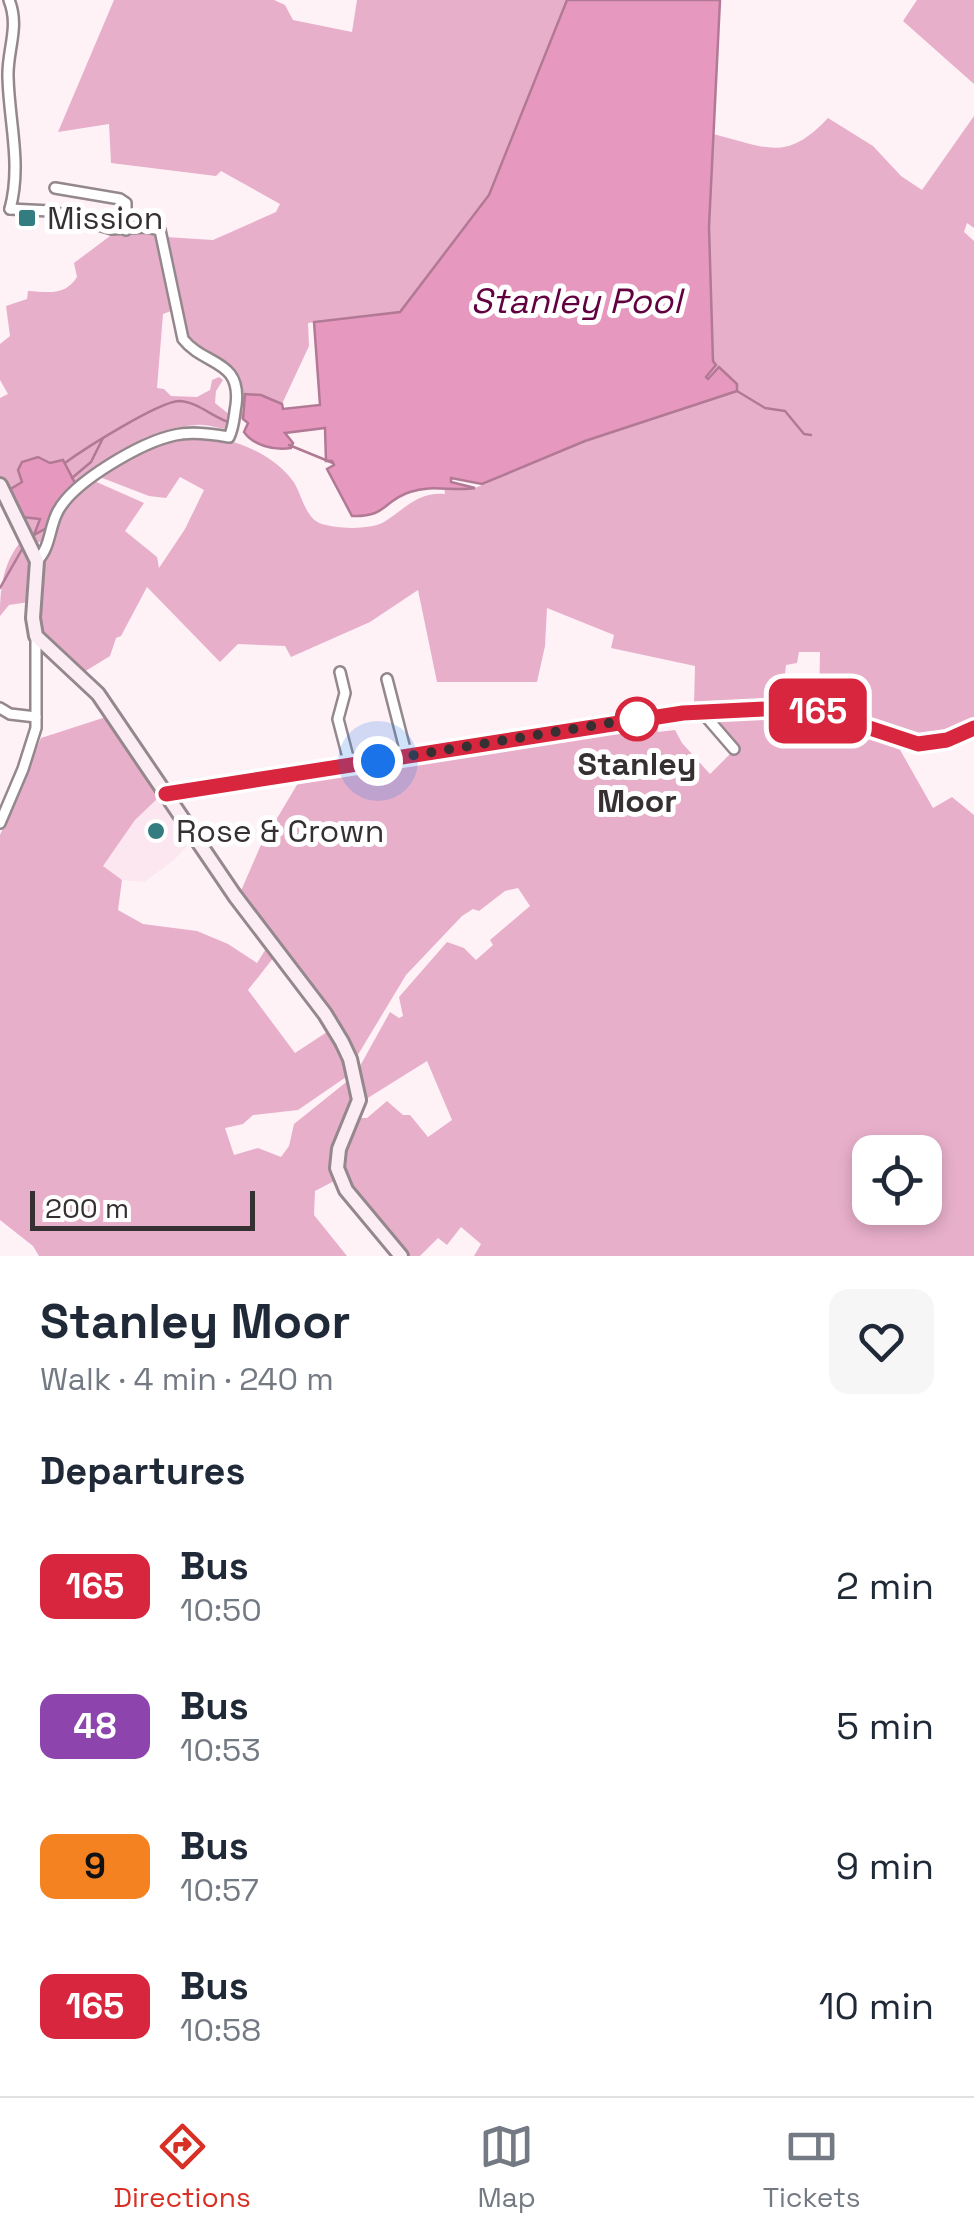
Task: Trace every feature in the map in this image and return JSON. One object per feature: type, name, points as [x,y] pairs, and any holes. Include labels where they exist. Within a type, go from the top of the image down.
[{"type":"street","points":[[0,219],[10,209],[16,173],[8,76],[14,18],[9,0]]},
{"type":"street","points":[[55,188],[120,199],[126,203],[126,230]]},
{"type":"street","points":[[10,209],[50,211],[112,230],[160,230],[183,338],[190,347],[230,372],[238,391],[229,437],[187,434],[157,440],[96,474],[76,488],[58,511],[44,553],[31,548]]},
{"type":"street","points":[[0,485],[31,548],[36,636],[36,728],[0,823]]},
{"type":"street","points":[[36,636],[98,694],[236,896],[326,1014],[350,1058],[359,1100],[339,1148],[338,1168],[346,1190],[402,1256]]},
{"type":"street","points":[[340,672],[345,694],[338,720],[350,765]]},
{"type":"street","points":[[387,679],[406,757]]},
{"type":"street","points":[[166,794],[640,718],[702,712],[806,707],[918,744],[947,740],[974,728]]},
{"type":"street","points":[[0,709],[36,717]]},
{"type":"street","points":[[702,712],[734,749]]},
{"type":"shaded area","points":[[114,0],[274,0],[285,5],[293,20],[352,32],[357,0],[567,0],[489,195],[400,312],[308,323],[309,346],[282,404],[261,395],[242,408],[243,419],[236,417],[238,381],[190,345],[184,335],[164,243],[166,237],[213,240],[276,212],[280,204],[221,171],[216,176],[111,163],[109,124],[58,132]]},
{"type":"shaded area","points":[[917,0],[974,0],[974,84],[903,21]]},
{"type":"shaded area","points":[[974,116],[974,228],[967,223],[964,232],[974,241],[974,720],[951,729],[913,734],[878,726],[819,703],[820,652],[799,652],[797,663],[786,665],[782,701],[757,706],[694,704],[695,666],[611,648],[614,635],[547,608],[545,646],[537,682],[437,682],[418,590],[370,622],[291,657],[285,646],[238,644],[220,662],[147,587],[121,636],[116,638],[110,656],[84,672],[41,635],[41,592],[55,527],[70,501],[92,480],[144,503],[125,531],[157,557],[159,568],[185,529],[204,490],[180,477],[166,498],[149,496],[97,476],[159,443],[194,436],[213,437],[250,448],[281,468],[293,481],[316,521],[336,527],[362,527],[378,525],[419,499],[445,494],[444,486],[475,488],[585,441],[737,391],[705,377],[713,361],[708,273],[713,134],[775,148],[800,141],[828,118],[873,146],[901,176],[922,190]]},
{"type":"shaded area","points":[[147,230],[157,236],[171,311],[163,314],[157,388],[171,396],[197,397],[210,390],[212,380],[219,377],[223,380],[215,403],[230,415],[228,429],[197,425],[163,431],[117,453],[75,483],[63,461],[22,482],[40,519],[35,534],[50,526],[45,539],[36,544],[0,477],[0,398],[8,394],[0,380],[0,344],[10,336],[6,306],[27,299],[28,291],[56,292],[67,287],[77,277],[74,263],[114,233]]},
{"type":"shaded area","points":[[23,539],[31,562],[29,602],[9,605],[0,616],[4,575]]},
{"type":"shaded area","points":[[797,709],[899,748],[933,808],[952,797],[974,815],[974,1256],[474,1256],[481,1244],[461,1227],[447,1245],[438,1238],[420,1256],[409,1256],[343,1178],[341,1153],[358,1118],[367,1118],[387,1101],[403,1115],[410,1115],[428,1137],[452,1120],[427,1061],[363,1101],[360,1066],[390,1012],[399,1018],[403,1016],[399,997],[447,942],[464,948],[476,960],[493,945],[490,940],[530,906],[518,888],[505,891],[479,911],[473,909],[462,916],[406,975],[356,1058],[328,1010],[240,893],[260,847],[301,778],[656,721],[658,732],[675,730],[710,774],[736,748],[709,719],[718,715],[764,716]]},
{"type":"shaded area","points":[[106,717],[160,796],[135,820],[103,866],[122,880],[118,910],[143,924],[197,931],[228,944],[257,963],[267,947],[274,957],[248,990],[295,1053],[330,1030],[347,1063],[349,1075],[298,1110],[253,1115],[243,1124],[225,1128],[234,1155],[258,1148],[281,1157],[289,1146],[294,1124],[350,1079],[355,1095],[336,1180],[315,1191],[314,1215],[347,1256],[39,1256],[33,1246],[0,1220],[0,835],[41,738]]},
{"type":"shaded area","name":"Rose & Crown","points":[[160,796],[191,841],[174,860],[144,882],[122,880],[103,866],[135,820]]},
{"type":"water","name":"Stanley Pool","points":[[567,0],[720,0],[709,227],[716,365],[706,377],[719,367],[737,384],[737,391],[585,441],[482,484],[451,478],[451,482],[475,488],[418,490],[372,514],[352,516],[327,469],[334,465],[326,461],[325,428],[285,433],[293,443],[291,448],[258,444],[244,432],[248,423],[243,419],[245,394],[261,395],[282,404],[283,409],[320,405],[314,322],[400,312],[489,195]]},
{"type":"water","points":[[38,457],[50,463],[63,460],[75,483],[50,526],[34,535],[40,519],[22,517],[9,490],[22,482],[18,470],[22,462]]},
{"type":"waterway","points":[[737,391],[765,408],[785,411],[804,434],[811,435]]},
{"type":"waterway","points":[[65,463],[121,427],[169,403],[192,404],[231,423]]},
{"type":"waterway","points":[[72,478],[91,462],[103,438]]},
{"type":"waterway","points":[[289,445],[333,463]]},
{"type":"waterway","points":[[0,588],[25,544]]},
{"type":"bus line","name":"165","points":[[166,794],[683,713],[806,707],[918,744],[947,740],[974,728]]},
{"type":"place","name":"Mission","points":[[27,218]]},
{"type":"place","name":"Stanley Moor","points":[[637,719]]},
{"type":"place","name":"Rose & Crown","points":[[156,831]]},
{"type":"route","points":[[378,761],[640,718],[637,719]]}]
